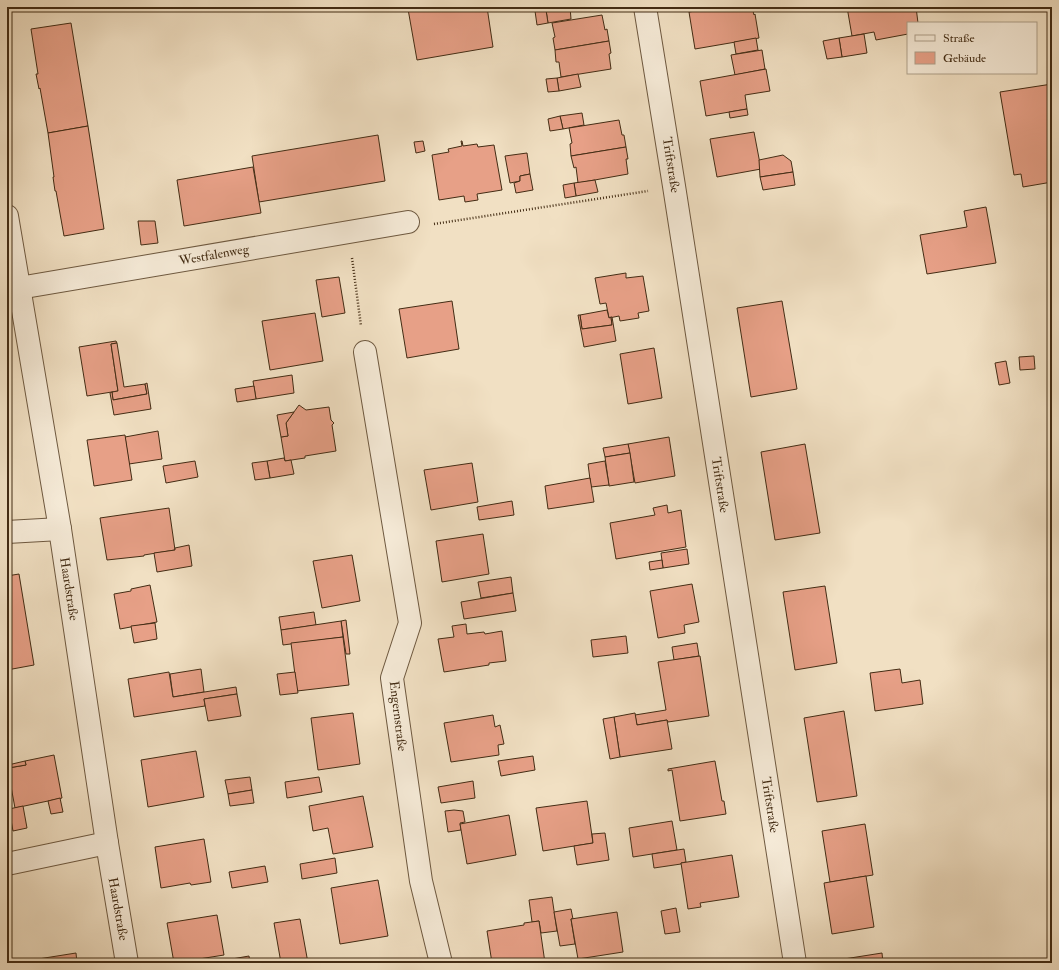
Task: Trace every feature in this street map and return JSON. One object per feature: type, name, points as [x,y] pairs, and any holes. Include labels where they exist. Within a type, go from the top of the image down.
[{"type":"street","name":"Triftstraße","points":[[645,7],[795,963]]},
{"type":"street","name":"Haardstraße","points":[[7,216],[60,529],[107,842],[128,963]]},
{"type":"street","name":"Westfalenweg","points":[[19,288],[408,222]]},
{"type":"street","name":"Engernstraße","points":[[365,352],[410,623],[392,678],[421,881],[441,963]]},
{"type":"street","points":[[7,532],[60,529]]},
{"type":"street","points":[[7,864],[107,842]]},
{"type":"path","points":[[408,222],[430,225],[674,186]]},
{"type":"path","points":[[354,269],[365,352]]},
{"type":"building","points":[[421,7],[487,7],[493,47],[417,60],[408,9]]},
{"type":"building","points":[[570,7],[571,19],[548,23],[546,10]]},
{"type":"building","points":[[721,7],[752,7],[754,15],[755,14],[759,38],[695,49],[689,12]]},
{"type":"building","points":[[847,7],[916,7],[918,22],[907,22],[907,34],[876,40],[874,32],[852,36]]},
{"type":"building","points":[[546,10],[548,23],[537,25],[535,11]]},
{"type":"building","points":[[602,15],[609,41],[555,50],[553,38],[555,37],[552,23]]},
{"type":"building","points":[[71,23],[88,126],[48,133],[36,74],[38,74],[31,29]]},
{"type":"building","points":[[864,34],[867,53],[842,57],[839,38]]},
{"type":"building","points":[[756,38],[758,50],[736,54],[734,42]]},
{"type":"building","points":[[839,38],[842,57],[827,59],[823,41]]},
{"type":"building","points":[[609,41],[611,69],[561,77],[559,62],[556,62],[555,50]]},
{"type":"building","points":[[762,50],[765,69],[735,75],[731,55]]},
{"type":"building","points":[[766,69],[770,91],[745,95],[747,109],[706,116],[700,81]]},
{"type":"building","points":[[578,74],[581,87],[559,91],[557,78]]},
{"type":"building","points":[[557,78],[559,91],[548,92],[546,79]]},
{"type":"building","points":[[1052,84],[1052,182],[1023,187],[1021,174],[1014,175],[1000,92]]},
{"type":"building","points":[[747,109],[748,115],[730,118],[729,112]]},
{"type":"building","points":[[582,113],[584,125],[563,129],[560,116]]},
{"type":"building","points":[[560,116],[563,129],[550,131],[548,119]]},
{"type":"building","points":[[619,120],[626,147],[571,156],[570,144],[572,143],[569,128]]},
{"type":"building","points":[[88,126],[104,229],[64,236],[55,191],[48,133]]},
{"type":"building","points":[[754,132],[761,169],[717,177],[710,139]]},
{"type":"building","points":[[378,135],[385,181],[259,202],[252,156]]},
{"type":"building","points":[[423,141],[425,151],[416,153],[414,142]]},
{"type":"building","points":[[461,141],[463,146],[477,144],[478,147],[494,145],[502,190],[477,194],[478,200],[465,202],[464,196],[439,200],[432,155],[449,152],[448,149],[462,146]]},
{"type":"building","points":[[626,147],[628,174],[578,183],[576,167],[574,168],[571,156]]},
{"type":"building","points":[[527,153],[530,174],[520,176],[520,181],[510,183],[505,156]]},
{"type":"building","points":[[783,155],[791,161],[793,172],[760,177],[759,160]]},
{"type":"building","points":[[253,167],[261,213],[184,226],[177,180]]},
{"type":"building","points":[[793,172],[795,185],[763,190],[760,177]]},
{"type":"building","points":[[530,174],[533,190],[516,193],[514,183],[520,181],[520,176]]},
{"type":"building","points":[[595,180],[598,192],[576,196],[574,183]]},
{"type":"building","points":[[574,183],[576,196],[565,198],[563,185]]},
{"type":"building","points":[[986,207],[996,263],[927,274],[920,235],[967,227],[964,211]]},
{"type":"building","points":[[138,221],[155,221],[158,243],[141,245]]},
{"type":"building","points":[[626,273],[626,278],[643,276],[649,311],[638,313],[639,318],[620,321],[619,316],[609,318],[606,303],[600,304],[595,278]]},
{"type":"building","points":[[339,277],[345,313],[322,317],[316,280]]},
{"type":"building","points":[[452,301],[459,349],[407,358],[399,309]]},
{"type":"building","points":[[782,301],[797,389],[751,397],[737,308]]},
{"type":"building","points":[[607,310],[609,318],[611,317],[612,325],[582,329],[580,315]]},
{"type":"building","points":[[315,313],[323,361],[270,370],[262,321]]},
{"type":"building","points":[[578,315],[580,315],[582,329],[612,325],[612,317],[616,341],[584,347]]},
{"type":"building","points":[[116,341],[117,343],[111,344],[118,391],[87,396],[79,347]]},
{"type":"building","points":[[117,343],[124,387],[145,384],[147,394],[113,400],[112,392],[118,391],[111,344]]},
{"type":"building","points":[[654,348],[662,398],[628,404],[620,354]]},
{"type":"building","points":[[1034,356],[1035,369],[1020,370],[1019,357]]},
{"type":"building","points":[[1006,361],[1010,383],[999,385],[995,363]]},
{"type":"building","points":[[292,375],[294,393],[256,399],[253,381]]},
{"type":"building","points":[[147,383],[151,409],[114,415],[110,393],[112,392],[113,400],[147,394],[145,384]]},
{"type":"building","points":[[254,386],[256,399],[237,402],[235,389]]},
{"type":"building","points":[[299,405],[306,410],[329,407],[331,420],[334,423],[332,425],[336,451],[285,461],[281,437],[288,436],[286,423]]},
{"type":"building","points":[[294,412],[286,423],[288,436],[281,437],[277,415]]},
{"type":"building","points":[[158,431],[162,459],[129,464],[125,437]]},
{"type":"building","points":[[125,435],[132,480],[94,486],[87,440]]},
{"type":"building","points":[[669,437],[675,476],[635,483],[628,444]]},
{"type":"building","points":[[628,444],[630,453],[605,457],[603,448]]},
{"type":"building","points":[[805,444],[820,533],[775,540],[761,452]]},
{"type":"building","points":[[630,453],[634,482],[609,486],[605,457]]},
{"type":"building","points":[[284,458],[285,461],[291,460],[294,474],[270,478],[267,461]]},
{"type":"building","points":[[195,461],[198,477],[166,483],[163,466]]},
{"type":"building","points":[[267,461],[270,478],[255,480],[252,463]]},
{"type":"building","points":[[605,461],[609,485],[591,487],[588,464]]},
{"type":"building","points":[[472,463],[478,502],[431,510],[424,470]]},
{"type":"building","points":[[590,478],[594,502],[548,509],[545,486]]},
{"type":"building","points":[[512,501],[514,515],[479,520],[477,507]]},
{"type":"building","points":[[667,505],[668,513],[681,510],[686,547],[616,559],[610,523],[655,515],[653,508]]},
{"type":"building","points":[[169,508],[175,550],[144,556],[107,560],[100,518]]},
{"type":"building","points":[[483,534],[489,574],[442,582],[436,541]]},
{"type":"building","points":[[189,545],[192,566],[157,572],[154,553],[175,550],[175,548]]},
{"type":"building","points":[[687,549],[689,564],[663,568],[661,553]]},
{"type":"building","points":[[352,555],[360,601],[322,608],[313,561]]},
{"type":"building","points":[[662,560],[663,568],[650,570],[649,562]]},
{"type":"building","points":[[19,574],[34,665],[7,670],[7,576]]},
{"type":"building","points":[[511,577],[513,593],[481,598],[478,582]]},
{"type":"building","points":[[692,584],[699,622],[684,625],[685,633],[658,638],[650,591]]},
{"type":"building","points":[[150,585],[157,622],[120,629],[114,594],[131,591],[131,589]]},
{"type":"building","points":[[825,586],[837,663],[795,670],[783,592]]},
{"type":"building","points":[[513,593],[516,611],[464,619],[461,602]]},
{"type":"building","points":[[314,612],[316,625],[281,630],[279,617]]},
{"type":"building","points":[[346,620],[350,654],[346,654],[341,621]]},
{"type":"building","points":[[341,621],[343,637],[283,645],[281,630]]},
{"type":"building","points":[[155,623],[157,639],[134,643],[131,626]]},
{"type":"building","points":[[466,624],[467,634],[484,632],[485,634],[502,631],[506,661],[444,672],[438,639],[454,637],[452,626]]},
{"type":"building","points":[[626,636],[628,653],[593,657],[591,640]]},
{"type":"building","points":[[343,637],[349,685],[297,691],[291,643]]},
{"type":"building","points":[[697,643],[699,656],[674,660],[672,647]]},
{"type":"building","points":[[700,656],[709,716],[668,722],[667,720],[637,725],[635,715],[666,710],[658,662]]},
{"type":"building","points":[[201,669],[204,692],[173,697],[170,674]]},
{"type":"building","points":[[900,669],[902,683],[920,680],[923,704],[875,711],[870,673]]},
{"type":"building","points":[[169,672],[173,697],[236,687],[237,694],[204,699],[205,706],[134,717],[128,679]]},
{"type":"building","points":[[295,672],[298,693],[280,695],[277,674]]},
{"type":"building","points":[[237,694],[241,716],[208,721],[204,699]]},
{"type":"building","points":[[844,711],[857,796],[817,802],[804,718]]},
{"type":"building","points":[[353,713],[360,764],[318,770],[311,718]]},
{"type":"building","points":[[635,713],[637,725],[667,720],[672,749],[620,757],[614,717]]},
{"type":"building","points":[[493,715],[495,727],[500,725],[504,744],[498,745],[499,755],[451,762],[444,723]]},
{"type":"building","points":[[614,717],[620,757],[610,759],[603,719]]},
{"type":"building","points":[[196,751],[204,797],[148,807],[141,760]]},
{"type":"building","points":[[54,755],[62,798],[15,808],[7,765],[8,768],[26,765],[25,761]]},
{"type":"building","points":[[533,756],[535,770],[501,776],[498,761]]},
{"type":"building","points":[[25,761],[26,765],[8,768],[8,765]]},
{"type":"building","points":[[715,761],[722,801],[724,801],[726,814],[680,821],[672,770],[668,771],[668,769]]},
{"type":"building","points":[[7,770],[11,789],[7,790]]},
{"type":"building","points":[[250,777],[252,790],[228,794],[225,780]]},
{"type":"building","points":[[319,777],[322,792],[287,798],[285,782]]},
{"type":"building","points":[[473,781],[475,798],[441,803],[438,787]]},
{"type":"building","points":[[252,790],[254,803],[230,806],[228,794]]},
{"type":"building","points":[[363,796],[373,847],[333,854],[328,828],[313,831],[309,806]]},
{"type":"building","points":[[60,798],[63,812],[51,814],[48,801]]},
{"type":"building","points":[[587,801],[593,843],[543,851],[536,808]]},
{"type":"building","points":[[23,806],[27,828],[13,831],[9,809]]},
{"type":"building","points":[[445,811],[463,811],[465,822],[460,823],[461,830],[448,832]]},
{"type":"building","points":[[509,815],[516,855],[467,864],[460,824]]},
{"type":"building","points":[[672,821],[677,850],[633,857],[629,828]]},
{"type":"building","points":[[865,824],[873,875],[830,882],[822,831]]},
{"type":"building","points":[[605,833],[609,860],[577,865],[574,846],[593,843],[592,834]]},
{"type":"building","points":[[204,839],[211,882],[191,885],[190,883],[161,888],[155,847]]},
{"type":"building","points":[[684,849],[686,862],[654,868],[652,854]]},
{"type":"building","points":[[732,855],[739,897],[700,903],[701,907],[688,909],[681,863]]},
{"type":"building","points":[[335,858],[337,873],[302,879],[300,864]]},
{"type":"building","points":[[265,866],[268,882],[232,888],[229,872]]},
{"type":"building","points":[[866,876],[874,927],[832,934],[824,883]]},
{"type":"building","points":[[378,880],[388,936],[340,944],[331,888]]},
{"type":"building","points":[[552,897],[557,931],[541,933],[539,921],[532,922],[529,900]]},
{"type":"building","points":[[676,908],[680,932],[665,934],[661,911]]},
{"type":"building","points":[[571,909],[575,944],[560,946],[554,912]]},
{"type":"building","points":[[617,912],[623,952],[578,959],[571,919]]},
{"type":"building","points":[[217,915],[224,955],[174,963],[167,923]]},
{"type":"building","points":[[300,919],[308,963],[281,963],[274,923]]},
{"type":"building","points":[[539,921],[545,963],[492,963],[487,931]]},
{"type":"building","points":[[76,953],[77,963],[33,963],[32,960]]},
{"type":"building","points":[[882,953],[883,963],[844,963],[844,959]]},
{"type":"building","points":[[249,956],[250,963],[215,963],[215,962]]}]
